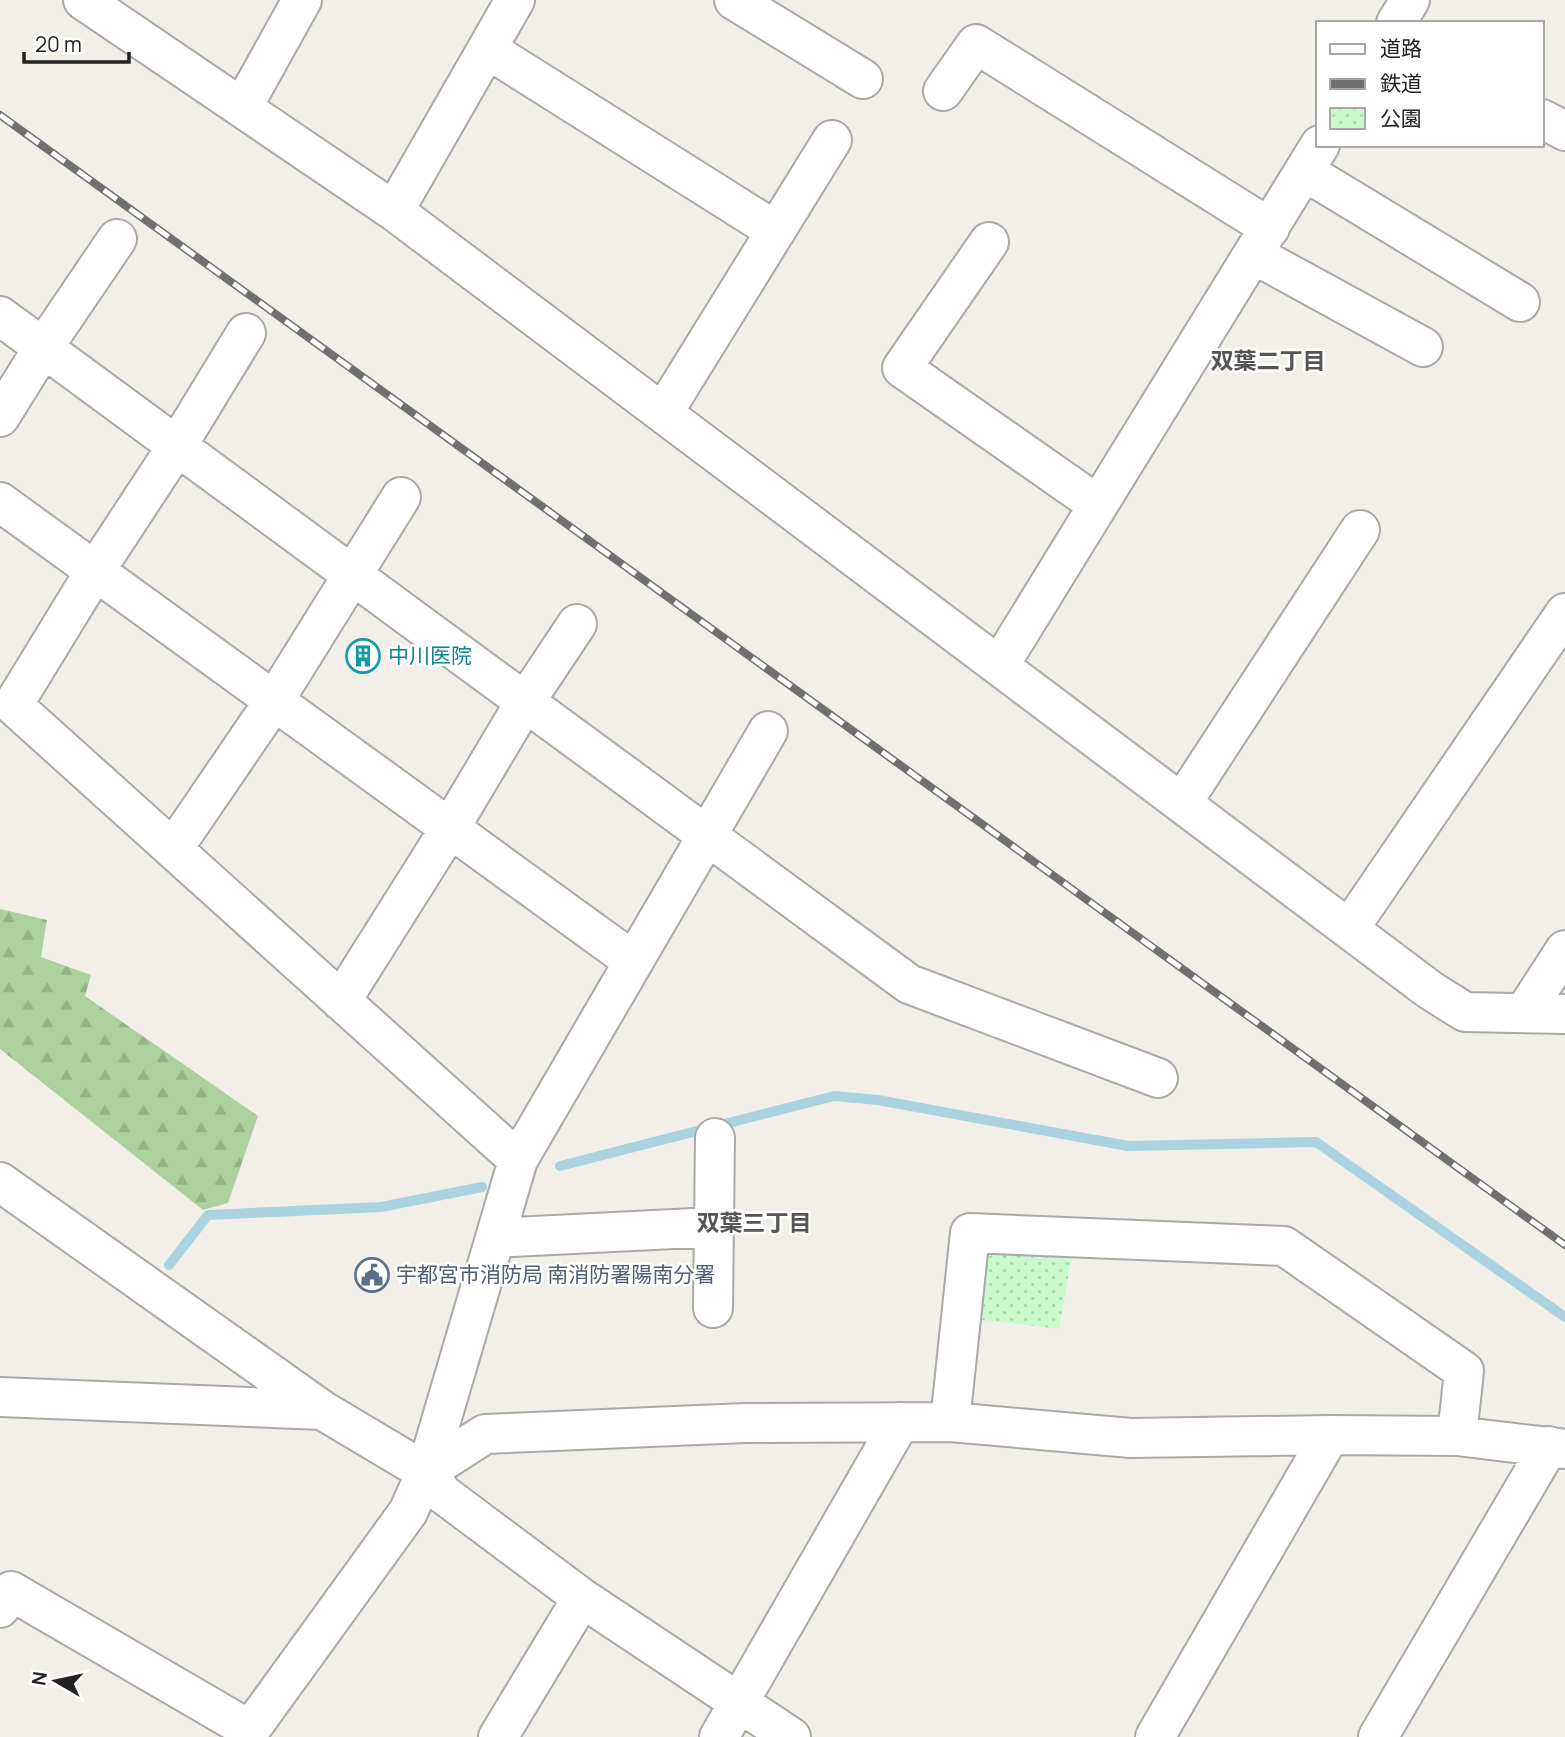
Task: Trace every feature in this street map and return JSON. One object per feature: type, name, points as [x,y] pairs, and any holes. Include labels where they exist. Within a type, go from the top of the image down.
[{"type":"street","points":[[83,0],[394,211],[1430,990],[1465,1012],[1565,1014]]},
{"type":"street","points":[[242,108],[302,0]]},
{"type":"street","points":[[394,211],[515,0]]},
{"type":"street","points":[[734,0],[863,79]]},
{"type":"street","points":[[1397,21],[1410,0]]},
{"type":"street","points":[[943,91],[975,44],[1261,241],[1423,346]]},
{"type":"street","points":[[487,49],[776,231]]},
{"type":"street","points":[[1544,120],[1565,131]]},
{"type":"street","points":[[663,413],[832,140]]},
{"type":"street","points":[[999,666],[1312,158],[1520,302]]},
{"type":"street","points":[[0,417],[117,239]]},
{"type":"street","points":[[989,242],[902,368],[1098,505]]},
{"type":"street","points":[[0,316],[909,984],[1158,1078]]},
{"type":"street","points":[[246,333],[13,705],[518,1160]]},
{"type":"street","points":[[173,849],[274,701],[401,497]]},
{"type":"street","points":[[0,502],[634,961]]},
{"type":"street","points":[[1182,803],[1360,530]]},
{"type":"street","points":[[1349,929],[1565,613]]},
{"type":"street","points":[[341,1000],[450,828],[525,702],[577,624]]},
{"type":"street","points":[[0,1608],[11,1591],[247,1733],[408,1512],[426,1472],[518,1160],[768,731]]},
{"type":"street","points":[[1524,1013],[1565,950]]},
{"type":"street","points":[[713,1308],[715,1138]]},
{"type":"street","points":[[0,1182],[322,1409],[426,1472],[443,1494],[582,1598],[792,1737]]},
{"type":"street","points":[[495,1238],[714,1227]]},
{"type":"street","points":[[950,1422],[970,1233],[1284,1246],[1464,1371],[1457,1436]]},
{"type":"street","points":[[0,1397],[322,1409]]},
{"type":"street","points":[[719,1737],[901,1422]]},
{"type":"street","points":[[426,1472],[485,1434],[746,1423],[950,1422],[1131,1438],[1457,1436],[1557,1448],[1378,1737]]},
{"type":"street","points":[[1155,1737],[1330,1435]]},
{"type":"street","points":[[498,1737],[582,1598]]},
{"type":"green space","points":[[0,909],[47,920],[41,957],[91,975],[85,996],[258,1116],[228,1203],[203,1210],[0,1049]]},
{"type":"green space","points":[[1007,1246],[1073,1250],[1059,1329],[975,1319],[985,1259]]},
{"type":"waterway","points":[[560,1166],[834,1096],[878,1100],[1128,1146],[1316,1142],[1565,1317]]},
{"type":"waterway","points":[[169,1265],[208,1215],[381,1207],[482,1187]]},
{"type":"railway","points":[[0,115],[1565,1245]]},
{"type":"place","name":"中川医院","points":[[363,656]]},
{"type":"place","name":"宇都宮市消防局 南消防署陽南分署","points":[[372,1275]]},
{"type":"district","name":"双葉二丁目","points":[[1268,361]]},
{"type":"district","name":"双葉三丁目","points":[[754,1223]]}]
